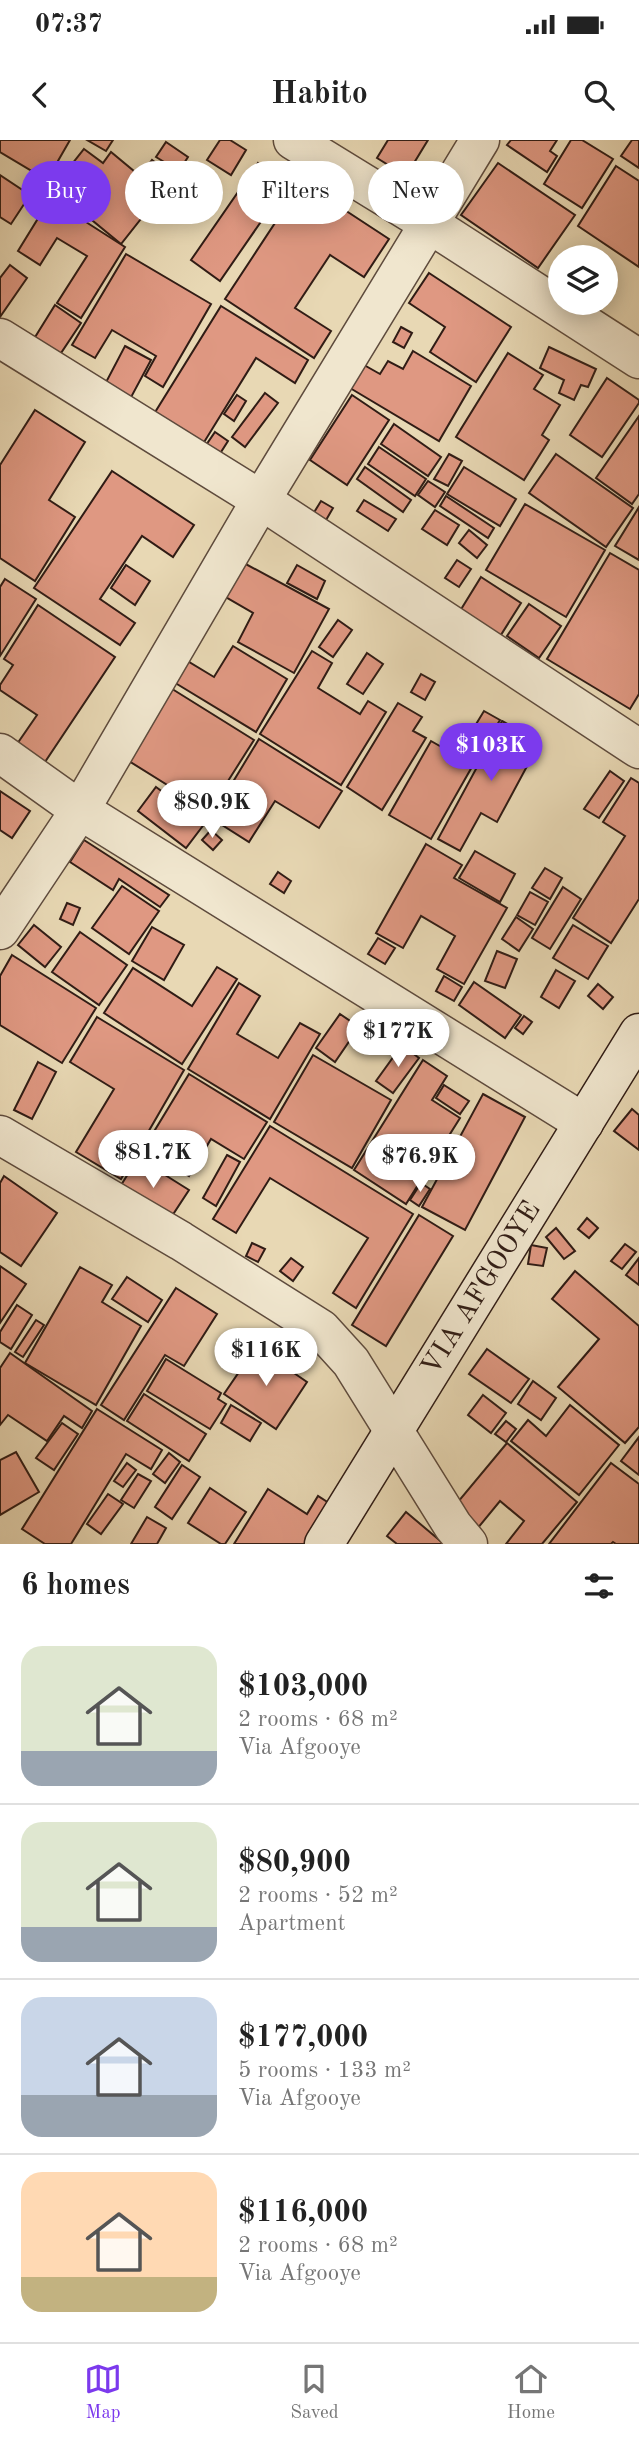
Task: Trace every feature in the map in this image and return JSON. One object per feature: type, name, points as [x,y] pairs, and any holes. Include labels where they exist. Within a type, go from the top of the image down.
[{"type":"street","points":[[293,140],[368,186]]},
{"type":"street","points":[[464,166],[480,140]]},
{"type":"street","points":[[0,930],[80,810],[261,500],[427,224]]},
{"type":"street","points":[[430,224],[639,359]]},
{"type":"street","points":[[0,338],[261,500],[639,749]]},
{"type":"street","points":[[0,753],[80,810],[584,1123]]},
{"type":"street","name":"VIA AFGOOYE","points":[[324,1544],[639,1033]]},
{"type":"street","points":[[0,1135],[181,1241],[321,1329],[351,1362],[453,1526],[468,1544]]},
{"type":"building","points":[[0,140],[70,140],[58,161],[21,161],[21,165],[0,152]]},
{"type":"building","points":[[87,140],[113,140],[106,151]]},
{"type":"building","points":[[220,140],[230,140],[246,150],[231,175],[223,170],[223,161],[207,160]]},
{"type":"building","points":[[388,140],[428,140],[415,161],[382,161],[377,158]]},
{"type":"building","points":[[511,140],[557,140],[550,151],[557,156],[547,172],[507,145]]},
{"type":"building","points":[[571,140],[582,140],[613,159],[582,208],[544,184]]},
{"type":"building","points":[[632,140],[639,140],[639,168],[621,156]]},
{"type":"building","points":[[166,142],[188,157],[185,161],[163,161],[156,157]]},
{"type":"building","points":[[84,149],[100,161],[74,161]]},
{"type":"building","points":[[111,152],[125,164],[125,224],[137,224],[121,244],[97,224],[111,224],[111,161],[104,161]]},
{"type":"building","points":[[498,163],[575,215],[554,245],[548,245],[548,254],[538,268],[464,217],[464,211]]},
{"type":"building","points":[[616,166],[639,181],[639,267],[618,253],[618,245],[606,245],[578,226]]},
{"type":"building","points":[[0,175],[21,189],[21,209],[11,224],[0,217]]},
{"type":"building","points":[[237,193],[237,224],[259,224],[220,281],[191,260],[216,224],[223,224],[223,214]]},
{"type":"building","points":[[354,216],[389,239],[364,277],[330,255],[295,308],[331,331],[314,358],[225,299],[274,224],[354,224]]},
{"type":"building","points":[[35,224],[89,224],[125,247],[81,318],[57,303],[87,256],[57,238],[40,265],[18,251]]},
{"type":"building","points":[[126,254],[211,304],[163,387],[145,376],[156,356],[112,330],[95,358],[72,345]]},
{"type":"building","points":[[10,265],[27,278],[0,317],[0,278]]},
{"type":"building","points":[[429,273],[511,327],[476,382],[430,352],[445,327],[409,303]]},
{"type":"building","points":[[55,305],[81,323],[57,359],[32,342]]},
{"type":"building","points":[[221,306],[308,360],[295,383],[256,358],[198,452],[149,422]]},
{"type":"building","points":[[401,327],[412,333],[404,348],[393,342]]},
{"type":"building","points":[[125,346],[151,360],[129,401],[103,388]]},
{"type":"building","points":[[549,347],[596,369],[588,387],[581,385],[574,400],[559,393],[564,380],[540,368]]},
{"type":"building","points":[[413,351],[471,386],[439,441],[350,388],[364,365],[380,374],[388,361],[403,369]]},
{"type":"building","points":[[508,353],[543,375],[534,389],[560,405],[542,435],[549,440],[524,480],[456,437]]},
{"type":"building","points":[[607,378],[639,400],[639,403],[602,457],[570,435]]},
{"type":"building","points":[[265,393],[278,403],[245,447],[232,437]]},
{"type":"building","points":[[237,395],[246,401],[234,421],[224,414]]},
{"type":"building","points":[[352,395],[389,420],[347,485],[310,460]]},
{"type":"building","points":[[35,410],[85,442],[49,500],[75,517],[35,581],[0,558],[0,465]]},
{"type":"building","points":[[639,416],[639,494],[632,504],[596,478]]},
{"type":"building","points":[[394,424],[441,457],[428,476],[381,444]]},
{"type":"building","points":[[215,432],[228,441],[214,463],[200,454]]},
{"type":"building","points":[[379,447],[426,479],[415,496],[368,464]]},
{"type":"building","points":[[449,454],[462,461],[448,486],[434,479]]},
{"type":"building","points":[[556,454],[633,508],[606,547],[529,493]]},
{"type":"building","points":[[365,467],[411,500],[403,512],[357,479]]},
{"type":"building","points":[[464,467],[516,499],[500,526],[447,494]]},
{"type":"building","points":[[112,471],[194,525],[173,557],[142,536],[100,599],[135,623],[120,645],[34,588]]},
{"type":"building","points":[[428,481],[445,492],[435,507],[418,495]]},
{"type":"building","points":[[446,496],[494,528],[488,538],[440,506]]},
{"type":"building","points":[[364,500],[396,519],[388,531],[357,511]]},
{"type":"building","points":[[321,501],[333,508],[322,527],[310,519]]},
{"type":"building","points":[[525,504],[605,550],[566,617],[486,570]]},
{"type":"building","points":[[639,507],[639,560],[615,546]]},
{"type":"building","points":[[435,510],[459,525],[447,545],[422,529]]},
{"type":"building","points":[[469,530],[487,545],[477,558],[459,543]]},
{"type":"building","points":[[610,553],[639,570],[639,694],[630,709],[547,659]]},
{"type":"building","points":[[457,560],[471,569],[459,587],[445,578]]},
{"type":"building","points":[[242,562],[329,609],[294,673],[238,642],[253,613],[224,596]]},
{"type":"building","points":[[126,565],[150,581],[135,605],[111,588]]},
{"type":"building","points":[[297,565],[325,581],[317,599],[287,583]]},
{"type":"building","points":[[481,577],[521,603],[499,638],[460,611]]},
{"type":"building","points":[[5,579],[36,599],[0,656],[0,587]]},
{"type":"building","points":[[529,604],[561,626],[539,658],[507,636]]},
{"type":"building","points":[[38,605],[115,657],[43,765],[15,747],[37,715],[0,690],[0,685],[13,665],[4,659]]},
{"type":"building","points":[[338,620],[352,630],[333,657],[319,647]]},
{"type":"building","points":[[233,646],[287,679],[256,732],[172,681],[184,659],[214,677]]},
{"type":"building","points":[[312,651],[332,663],[318,688],[360,714],[368,701],[386,712],[341,785],[260,734]]},
{"type":"building","points":[[367,653],[383,664],[363,694],[347,684]]},
{"type":"building","points":[[421,674],[435,682],[425,700],[411,692]]},
{"type":"building","points":[[169,687],[254,740],[209,811],[124,758]]},
{"type":"building","points":[[398,703],[422,717],[413,731],[426,738],[382,810],[347,787]]},
{"type":"building","points":[[484,711],[500,720],[477,758],[461,749]]},
{"type":"building","points":[[502,721],[540,742],[497,822],[481,813],[460,851],[438,839]]},
{"type":"building","points":[[259,739],[342,791],[319,828],[275,801],[249,842],[211,818]]},
{"type":"building","points":[[431,741],[473,765],[431,839],[389,815]]},
{"type":"building","points":[[610,771],[624,781],[599,818],[584,809]]},
{"type":"building","points":[[631,778],[639,783],[639,899],[611,943],[573,918],[625,836],[603,822]]},
{"type":"building","points":[[156,787],[205,823],[186,848],[138,811]]},
{"type":"building","points":[[0,791],[30,811],[12,838],[0,830]]},
{"type":"building","points":[[211,830],[222,840],[213,850],[202,840]]},
{"type":"building","points":[[84,840],[169,895],[160,907],[119,879],[113,890],[70,862]]},
{"type":"building","points":[[426,844],[462,865],[454,878],[507,908],[464,984],[437,969],[455,936],[421,916],[403,948],[376,933]]},
{"type":"building","points":[[475,851],[515,874],[500,902],[459,878]]},
{"type":"building","points":[[545,868],[562,878],[550,899],[532,888]]},
{"type":"building","points":[[278,872],[291,881],[284,893],[270,884]]},
{"type":"building","points":[[122,886],[159,911],[129,954],[92,928]]},
{"type":"building","points":[[563,887],[581,899],[550,949],[532,938]]},
{"type":"building","points":[[530,892],[548,902],[535,925],[517,915]]},
{"type":"building","points":[[67,903],[80,908],[73,925],[60,919]]},
{"type":"building","points":[[516,917],[533,929],[519,951],[502,939]]},
{"type":"building","points":[[34,925],[61,947],[45,967],[18,945]]},
{"type":"building","points":[[573,925],[608,946],[588,979],[553,958]]},
{"type":"building","points":[[152,927],[184,945],[164,980],[132,961]]},
{"type":"building","points":[[80,932],[127,965],[99,1005],[52,972]]},
{"type":"building","points":[[378,938],[395,948],[385,964],[368,954]]},
{"type":"building","points":[[497,951],[517,959],[505,988],[485,981]]},
{"type":"building","points":[[12,955],[96,1008],[62,1063],[0,1025],[0,976]]},
{"type":"building","points":[[217,967],[237,979],[182,1064],[104,1013],[133,968],[192,1006]]},
{"type":"building","points":[[556,970],[575,981],[559,1008],[541,997]]},
{"type":"building","points":[[444,976],[462,987],[454,1001],[436,991]]},
{"type":"building","points":[[474,982],[521,1015],[505,1038],[459,1005]]},
{"type":"building","points":[[239,983],[260,996],[237,1034],[278,1058],[300,1023],[320,1034],[270,1119],[188,1069]]},
{"type":"building","points":[[598,984],[613,997],[603,1009],[588,996]]},
{"type":"building","points":[[340,1014],[359,1027],[335,1062],[316,1048]]},
{"type":"building","points":[[524,1016],[532,1022],[523,1034],[515,1028]]},
{"type":"building","points":[[97,1017],[184,1070],[121,1179],[76,1152],[114,1089],[70,1062]]},
{"type":"building","points":[[402,1045],[419,1058],[393,1093],[376,1081]]},
{"type":"building","points":[[313,1055],[391,1100],[352,1168],[274,1122]]},
{"type":"building","points":[[423,1060],[447,1076],[432,1100],[460,1118],[406,1204],[354,1170]]},
{"type":"building","points":[[38,1062],[56,1072],[32,1119],[14,1110]]},
{"type":"building","points":[[189,1074],[267,1122],[244,1159],[211,1139],[189,1176],[144,1148]]},
{"type":"building","points":[[444,1085],[469,1101],[460,1114],[436,1098]]},
{"type":"building","points":[[483,1094],[525,1117],[465,1230],[422,1207]]},
{"type":"building","points":[[632,1109],[639,1115],[639,1150],[614,1131]]},
{"type":"building","points":[[270,1126],[413,1214],[356,1308],[333,1293],[368,1238],[270,1178],[236,1233],[213,1219]]},
{"type":"building","points":[[227,1155],[240,1162],[216,1206],[203,1198]]},
{"type":"building","points":[[138,1158],[189,1190],[168,1222],[118,1190]]},
{"type":"building","points":[[4,1176],[57,1213],[21,1266],[0,1252],[0,1183]]},
{"type":"building","points":[[421,1183],[430,1189],[419,1206],[410,1200]]},
{"type":"building","points":[[419,1215],[453,1236],[386,1346],[352,1325]]},
{"type":"building","points":[[587,1218],[598,1228],[589,1238],[578,1229]]},
{"type":"building","points":[[556,1228],[575,1251],[564,1259],[546,1237]]},
{"type":"building","points":[[252,1243],[265,1249],[258,1262],[246,1256]]},
{"type":"building","points":[[625,1244],[636,1252],[622,1269],[611,1261]]},
{"type":"building","points":[[531,1245],[547,1248],[543,1266],[528,1264]]},
{"type":"building","points":[[291,1258],[303,1267],[293,1281],[280,1271]]},
{"type":"building","points":[[639,1258],[639,1285],[626,1275]]},
{"type":"building","points":[[0,1266],[26,1284],[0,1323]]},
{"type":"building","points":[[80,1267],[112,1285],[102,1302],[141,1326],[96,1405],[25,1363]]},
{"type":"building","points":[[575,1271],[639,1326],[639,1427],[625,1443],[558,1387],[599,1339],[552,1299]]},
{"type":"building","points":[[127,1277],[162,1300],[148,1322],[112,1299]]},
{"type":"building","points":[[176,1288],[217,1314],[184,1366],[165,1355],[124,1420],[101,1405]]},
{"type":"building","points":[[17,1305],[32,1315],[11,1349],[0,1342],[0,1332]]},
{"type":"building","points":[[36,1320],[44,1325],[23,1357],[15,1352]]},
{"type":"building","points":[[256,1347],[307,1382],[276,1429],[224,1394]]},
{"type":"building","points":[[487,1349],[529,1379],[511,1403],[469,1374]]},
{"type":"building","points":[[10,1353],[92,1411],[82,1428],[64,1416],[47,1441],[8,1415],[0,1425],[0,1368]]},
{"type":"building","points":[[166,1359],[221,1393],[218,1399],[226,1404],[210,1429],[147,1391]]},
{"type":"building","points":[[533,1381],[556,1398],[541,1420],[518,1404]]},
{"type":"building","points":[[144,1394],[206,1434],[189,1461],[127,1421]]},
{"type":"building","points":[[483,1395],[506,1413],[491,1433],[468,1415]]},
{"type":"building","points":[[231,1405],[261,1423],[250,1441],[221,1423]]},
{"type":"building","points":[[570,1405],[619,1445],[579,1495],[511,1441],[528,1420],[546,1436]]},
{"type":"building","points":[[97,1409],[162,1450],[151,1469],[126,1454],[71,1544],[45,1544],[22,1529]]},
{"type":"building","points":[[506,1421],[516,1429],[506,1442],[495,1434]]},
{"type":"building","points":[[62,1423],[78,1434],[54,1470],[36,1458]]},
{"type":"building","points":[[639,1437],[639,1475],[621,1461]]},
{"type":"building","points":[[507,1443],[577,1502],[542,1544],[506,1544],[524,1521],[500,1501],[477,1529],[452,1509]]},
{"type":"building","points":[[16,1452],[39,1492],[0,1515],[0,1460]]},
{"type":"building","points":[[169,1453],[180,1462],[165,1483],[153,1474]]},
{"type":"building","points":[[127,1463],[136,1470],[123,1487],[114,1481]]},
{"type":"building","points":[[611,1463],[639,1484],[639,1544],[549,1544]]},
{"type":"building","points":[[182,1465],[200,1477],[172,1519],[155,1507]]},
{"type":"building","points":[[138,1474],[151,1481],[134,1508],[121,1500]]},
{"type":"building","points":[[210,1488],[246,1512],[225,1544],[188,1523]]},
{"type":"building","points":[[268,1489],[307,1514],[318,1496],[335,1507],[312,1544],[234,1544]]},
{"type":"building","points":[[108,1494],[123,1504],[101,1534],[87,1524]]},
{"type":"building","points":[[406,1512],[444,1544],[397,1544],[387,1536]]},
{"type":"building","points":[[147,1517],[166,1528],[157,1544],[131,1544]]}]
